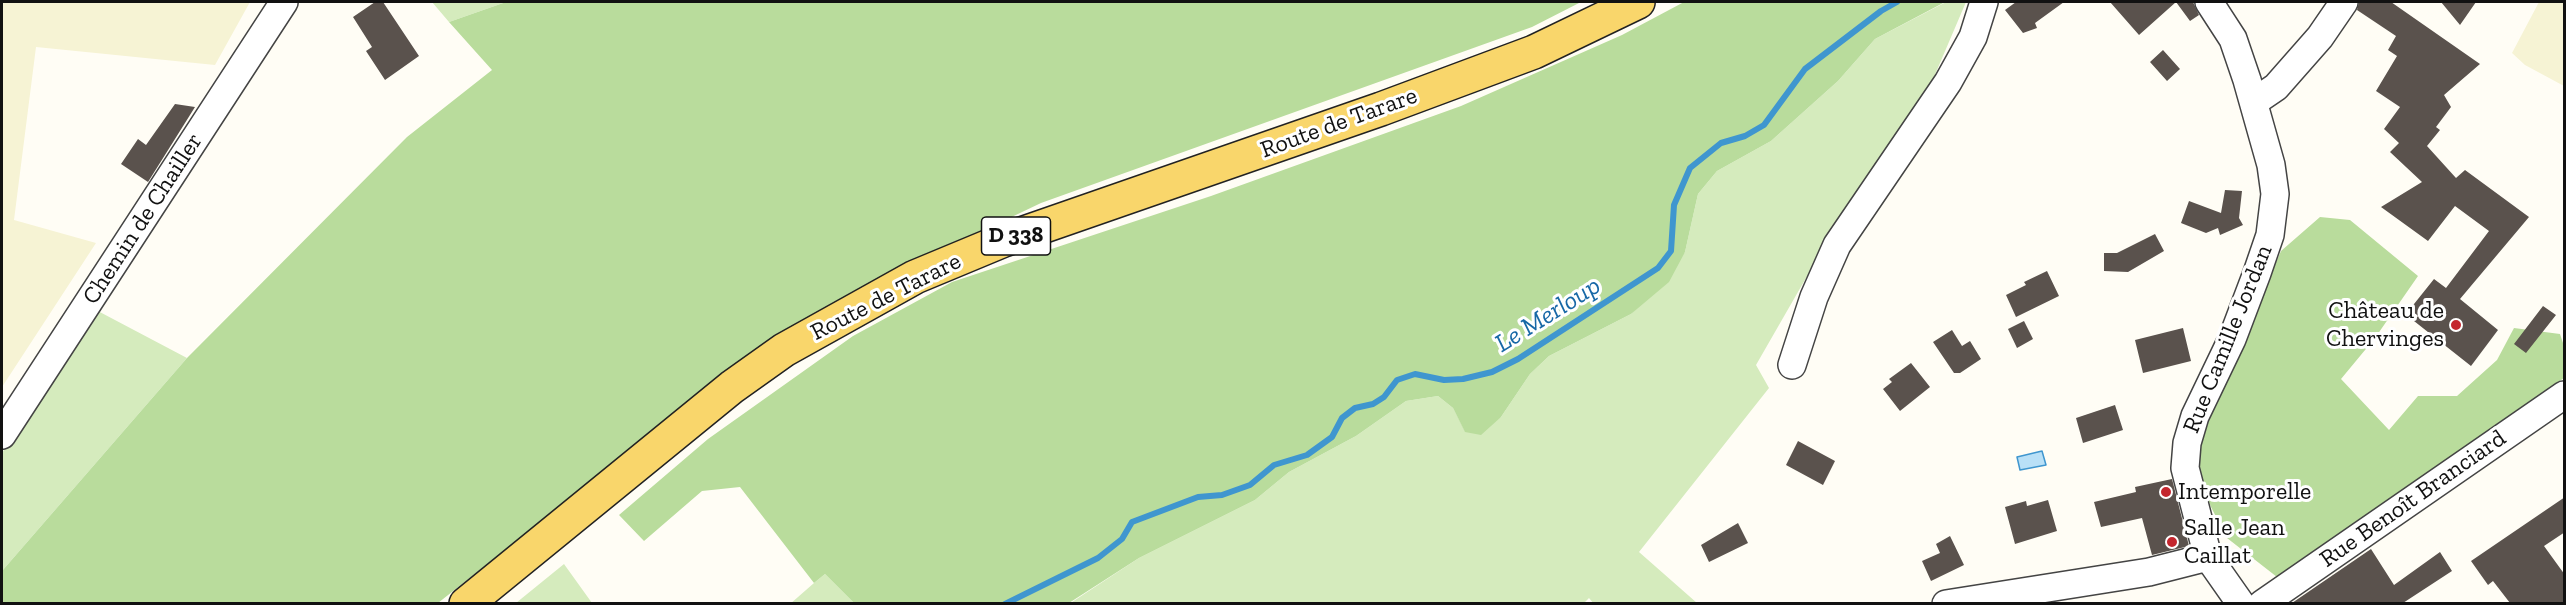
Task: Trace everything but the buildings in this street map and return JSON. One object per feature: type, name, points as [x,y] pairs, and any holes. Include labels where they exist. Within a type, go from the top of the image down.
[{"type":"main road","name":"Route de Tarare","points":[[466,603],[732,387],[784,350],[915,277],[1004,240],[1381,109],[1534,52],[1638,2]]},
{"type":"street","name":"Chemin de Chailler","points":[[2,435],[284,2]]},
{"type":"street","points":[[1792,365],[1814,297],[1837,245],[1948,82],[1973,37],[1984,2]]},
{"type":"street","name":"Rue Camille Jordan","points":[[2209,2],[2233,39],[2254,102],[2271,165],[2275,194],[2270,235],[2232,339],[2196,416],[2187,443],[2186,468],[2208,557],[2241,603]]},
{"type":"street","points":[[2254,102],[2276,87],[2319,37],[2344,2]]},
{"type":"street","name":"Rue Benoît Branciard","points":[[2262,603],[2565,395]]},
{"type":"street","points":[[1946,603],[2149,572],[2208,557]]},
{"type":"shaded area","points":[[2,2],[250,2],[215,65],[36,47],[14,220],[96,243],[2,387]]},
{"type":"shaded area","points":[[2539,2],[2564,2],[2564,86],[2525,65],[2512,53]]},
{"type":"green space","points":[[432,2],[506,2],[449,22]]},
{"type":"green space","points":[[506,2],[1581,2],[1532,27],[1041,203],[848,295],[732,370],[438,603],[2,604],[2,571],[187,358],[407,137],[492,70],[449,22]]},
{"type":"green space","points":[[1684,2],[1945,2],[1875,39],[1838,81],[1771,141],[1717,171],[1698,194],[1685,252],[1669,282],[1631,314],[1549,356],[1530,374],[1501,417],[1481,435],[1465,432],[1453,408],[1438,396],[1406,401],[1356,436],[1289,472],[1255,500],[1139,558],[1069,603],[854,603],[825,574],[814,583],[740,487],[702,491],[644,541],[619,515],[708,439],[853,336],[952,282],[1211,196],[1461,106],[1622,35]]},
{"type":"green space","points":[[1946,2],[1966,2],[1928,91],[1806,278],[1756,365],[1769,388],[1639,552],[1697,603],[1594,604],[1589,598],[1583,604],[1069,604],[1139,558],[1255,500],[1289,472],[1356,436],[1406,401],[1438,396],[1453,408],[1465,431],[1501,417],[1530,374],[1549,356],[1631,314],[1685,252],[1698,194],[1717,171],[1771,141],[1838,81],[1875,39]]},
{"type":"green space","points":[[2320,217],[2350,220],[2418,276],[2375,338],[2341,379],[2389,430],[2418,396],[2457,396],[2497,360],[2514,328],[2560,334],[2564,346],[2564,378],[2277,577],[2227,538],[2211,507],[2195,467],[2198,440],[2281,251]]},
{"type":"green space","points":[[96,310],[187,358],[2,571],[2,453]]},
{"type":"green space","points":[[564,564],[592,603],[516,603]]},
{"type":"green space","points":[[825,574],[854,603],[790,604],[814,583]]},
{"type":"water","points":[[2042,451],[2046,465],[2020,470],[2017,457]]},
{"type":"waterway","name":"Le Merloup","points":[[1005,604],[1098,558],[1122,539],[1132,522],[1198,497],[1222,495],[1250,485],[1274,465],[1307,455],[1332,437],[1342,418],[1355,408],[1373,404],[1384,397],[1397,380],[1415,374],[1444,380],[1463,379],[1492,372],[1518,359],[1658,268],[1671,251],[1674,205],[1690,168],[1721,143],[1745,136],[1764,125],[1805,69],[1881,11],[1897,2]]},
{"type":"place","name":"Château de Chervinges","points":[[2456,325]]},
{"type":"place","name":"Intemporelle","points":[[2166,492]]},
{"type":"place","name":"Salle Jean Caillat","points":[[2172,542]]}]
